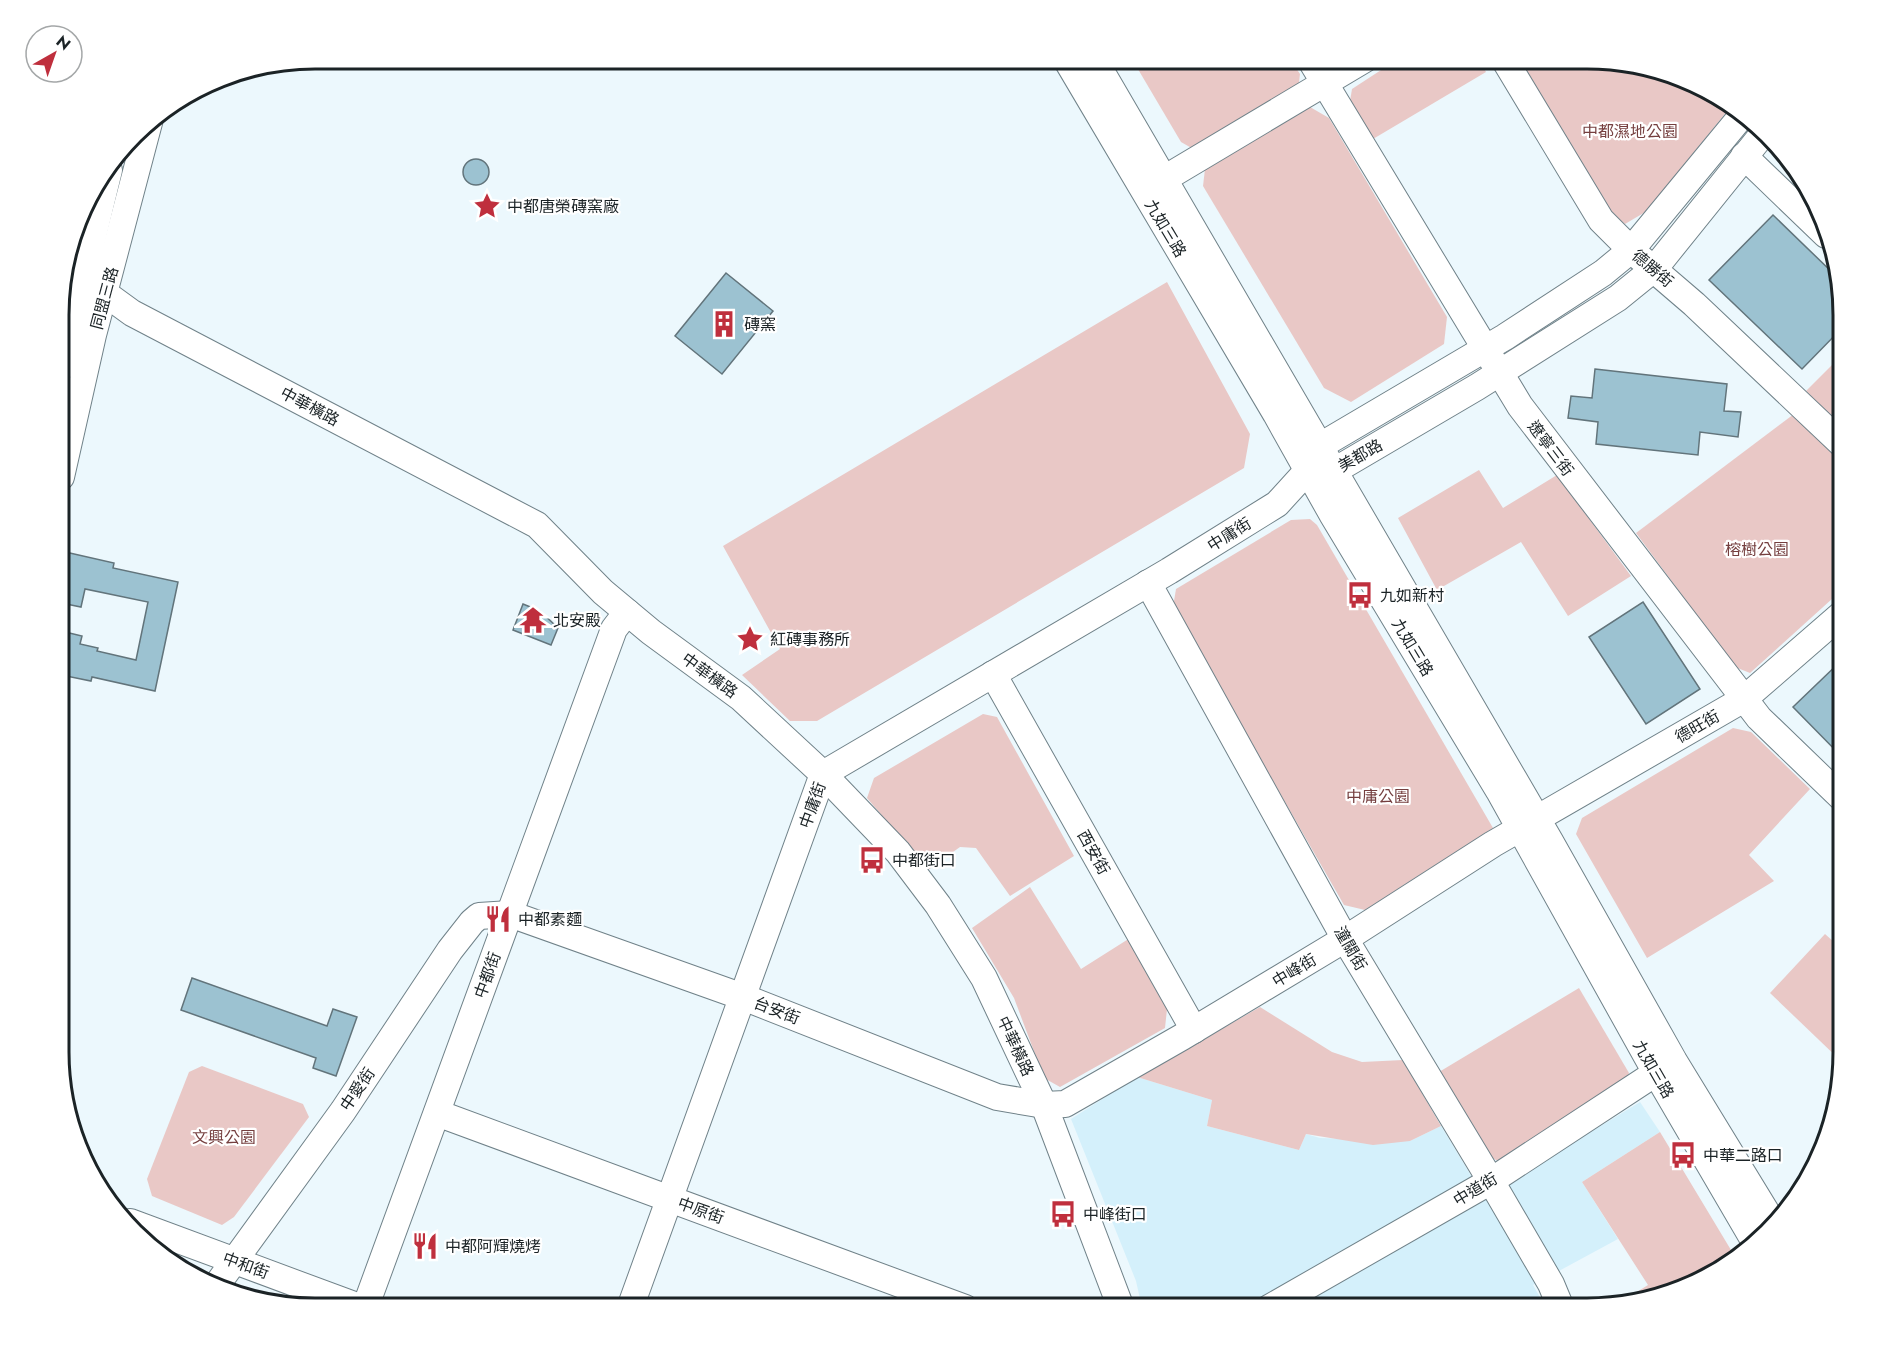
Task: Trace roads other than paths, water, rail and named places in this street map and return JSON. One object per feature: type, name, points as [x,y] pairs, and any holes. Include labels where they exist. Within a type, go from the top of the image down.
[{"type":"street","name":"九如三路","points":[[1072,69],[1499,791],[1528,823]]},
{"type":"street","name":"九如三路","points":[[1100,69],[1334,471],[1665,1067],[1751,1235]]},
{"type":"street","name":"遼寧三街","points":[[1316,69],[1520,406],[1759,718],[1833,789]]},
{"type":"street","points":[[1164,179],[1348,69]]},
{"type":"street","name":"德勝街","points":[[1510,69],[1601,220],[1833,436]]},
{"type":"street","name":"美都路","points":[[1738,121],[1631,250],[1604,273],[1320,446],[1308,470],[1334,471],[1500,373],[1618,298],[1655,268],[1759,139]]},
{"type":"street","name":"同盟三路","points":[[69,443],[145,137]]},
{"type":"street","points":[[1744,156],[1816,225]]},
{"type":"street","name":"同盟三路","points":[[69,311],[75,271],[101,194]]},
{"type":"street","name":"中華橫路","points":[[75,271],[132,314],[537,525],[603,592],[651,632],[741,698],[824,774],[898,852],[938,905],[984,978],[1044,1105],[1117,1298]]},
{"type":"street","name":"中庸街","points":[[634,1298],[824,774],[1148,583],[1277,504],[1308,470]]},
{"type":"street","name":"潼關街","points":[[1148,583],[1345,939],[1491,1180],[1557,1298]]},
{"type":"street","name":"中都街","points":[[367,1298],[614,629],[627,612]]},
{"type":"street","name":"德旺街","points":[[1528,823],[1744,699],[1833,622]]},
{"type":"street","name":"西安街","points":[[993,674],[1194,1030]]},
{"type":"street","name":"中峰街","points":[[1044,1105],[1065,1104],[1075,1100],[1345,939],[1528,823]]},
{"type":"street","name":"台安街","points":[[510,914],[743,997],[997,1097],[1044,1105]]},
{"type":"street","name":"中愛街","points":[[221,1279],[343,1111],[450,950],[472,922],[479,916],[510,914]]},
{"type":"street","name":"九如三路","points":[[1665,1067],[1769,1217]]},
{"type":"street","name":"中道街","points":[[1286,1298],[1491,1180],[1665,1067]]},
{"type":"street","name":"中原街","points":[[437,1113],[937,1298]]},
{"type":"street","name":"中和街","points":[[142,1227],[336,1298]]},
{"type":"place","name":"中都唐榮磚窯廠","points":[[487,206]]},
{"type":"place","name":"磚窯","points":[[724,324]]},
{"type":"place","name":"九如新村","points":[[1360,595]]},
{"type":"place","name":"北安殿","points":[[533,620]]},
{"type":"place","name":"紅磚事務所","points":[[750,639]]},
{"type":"place","name":"中都街口","points":[[872,860]]},
{"type":"place","name":"中都素麵","points":[[498,919]]},
{"type":"place","name":"中華二路口","points":[[1683,1155]]},
{"type":"place","name":"中峰街口","points":[[1063,1214]]},
{"type":"place","name":"中都阿輝燒烤","points":[[425,1246]]},
{"type":"park label","name":"中都濕地公園","points":[[1630,131]]},
{"type":"park label","name":"榕樹公園","points":[[1757,549]]},
{"type":"park label","name":"中庸公園","points":[[1378,796]]},
{"type":"park label","name":"文興公園","points":[[224,1137]]}]
